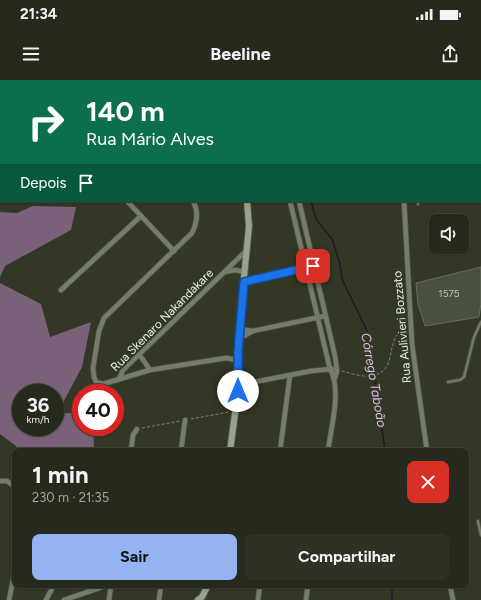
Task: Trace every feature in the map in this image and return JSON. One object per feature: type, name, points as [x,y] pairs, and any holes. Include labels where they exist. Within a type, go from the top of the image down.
[{"type":"street","points":[[128,202],[174,251]]},
{"type":"street","name":"Rua Skenaro Nakandakare","points":[[193,202],[197,213],[195,227],[188,239],[104,318],[99,331],[93,368],[94,379],[100,383],[119,379],[123,370],[247,250]]},
{"type":"street","points":[[230,448],[238,385],[238,339],[247,250],[248,202]]},
{"type":"street","points":[[290,202],[330,369],[335,378]]},
{"type":"street","points":[[298,202],[337,371],[335,378],[336,398],[328,448]]},
{"type":"street","name":"Rua Aulivieri Bozzato","points":[[404,202],[411,325],[416,381],[427,448]]},
{"type":"street","points":[[60,290],[141,216]]},
{"type":"street","points":[[244,282],[313,266]]},
{"type":"street","name":"Rua Skenaro Nakandakare","points":[[225,272],[235,270],[245,272]]},
{"type":"street","points":[[238,339],[252,331],[325,316]]},
{"type":"street","points":[[239,329],[252,331]]},
{"type":"street","points":[[119,379],[150,370],[226,358],[238,352]]},
{"type":"street","points":[[139,354],[150,370]]},
{"type":"street","points":[[226,358],[237,360]]},
{"type":"street","points":[[238,385],[330,369],[337,371]]},
{"type":"street","points":[[280,448],[290,376]]},
{"type":"street","points":[[181,448],[185,420]]},
{"type":"street","points":[[132,448],[134,435],[137,429]]},
{"type":"street","points":[[0,481],[7,481],[12,485]]},
{"type":"street","points":[[9,600],[12,585]]},
{"type":"street","points":[[46,600],[52,588]]},
{"type":"street","points":[[64,600],[99,588]]},
{"type":"street","points":[[109,600],[111,588]]},
{"type":"street","points":[[159,600],[161,588]]},
{"type":"street","points":[[202,599],[207,588]]},
{"type":"street","points":[[258,600],[260,588]]},
{"type":"street","points":[[306,600],[308,588]]},
{"type":"street","points":[[451,588],[453,600]]},
{"type":"lane","points":[[448,382],[460,380],[464,377],[476,331],[481,322]]},
{"type":"lane","points":[[478,521],[481,535]]},
{"type":"path","points":[[337,371],[368,377],[382,373],[390,364],[391,347],[398,335],[411,325]]},
{"type":"path","points":[[137,429],[236,410]]},
{"type":"shaded area","points":[[33,206],[76,207],[71,230],[5,266],[0,277],[0,212],[17,213]]},
{"type":"shaded area","points":[[0,283],[41,304],[50,337],[91,322],[82,367],[64,401],[64,384],[12,384],[12,436],[64,436],[64,413],[72,413],[72,436],[93,436],[94,447],[17,448],[0,434]]},
{"type":"building","points":[[481,267],[481,303],[479,317],[425,326],[418,304],[416,283]]},
{"type":"waterway","name":"Córrego Taboão","points":[[311,202],[316,219],[332,239],[340,264],[342,279],[369,335],[385,448]]},
{"type":"waterway","name":"Córrego Taboão","points":[[392,588],[392,600]]},
{"type":"route","points":[[238,391],[237,360],[244,282],[313,266]]}]
